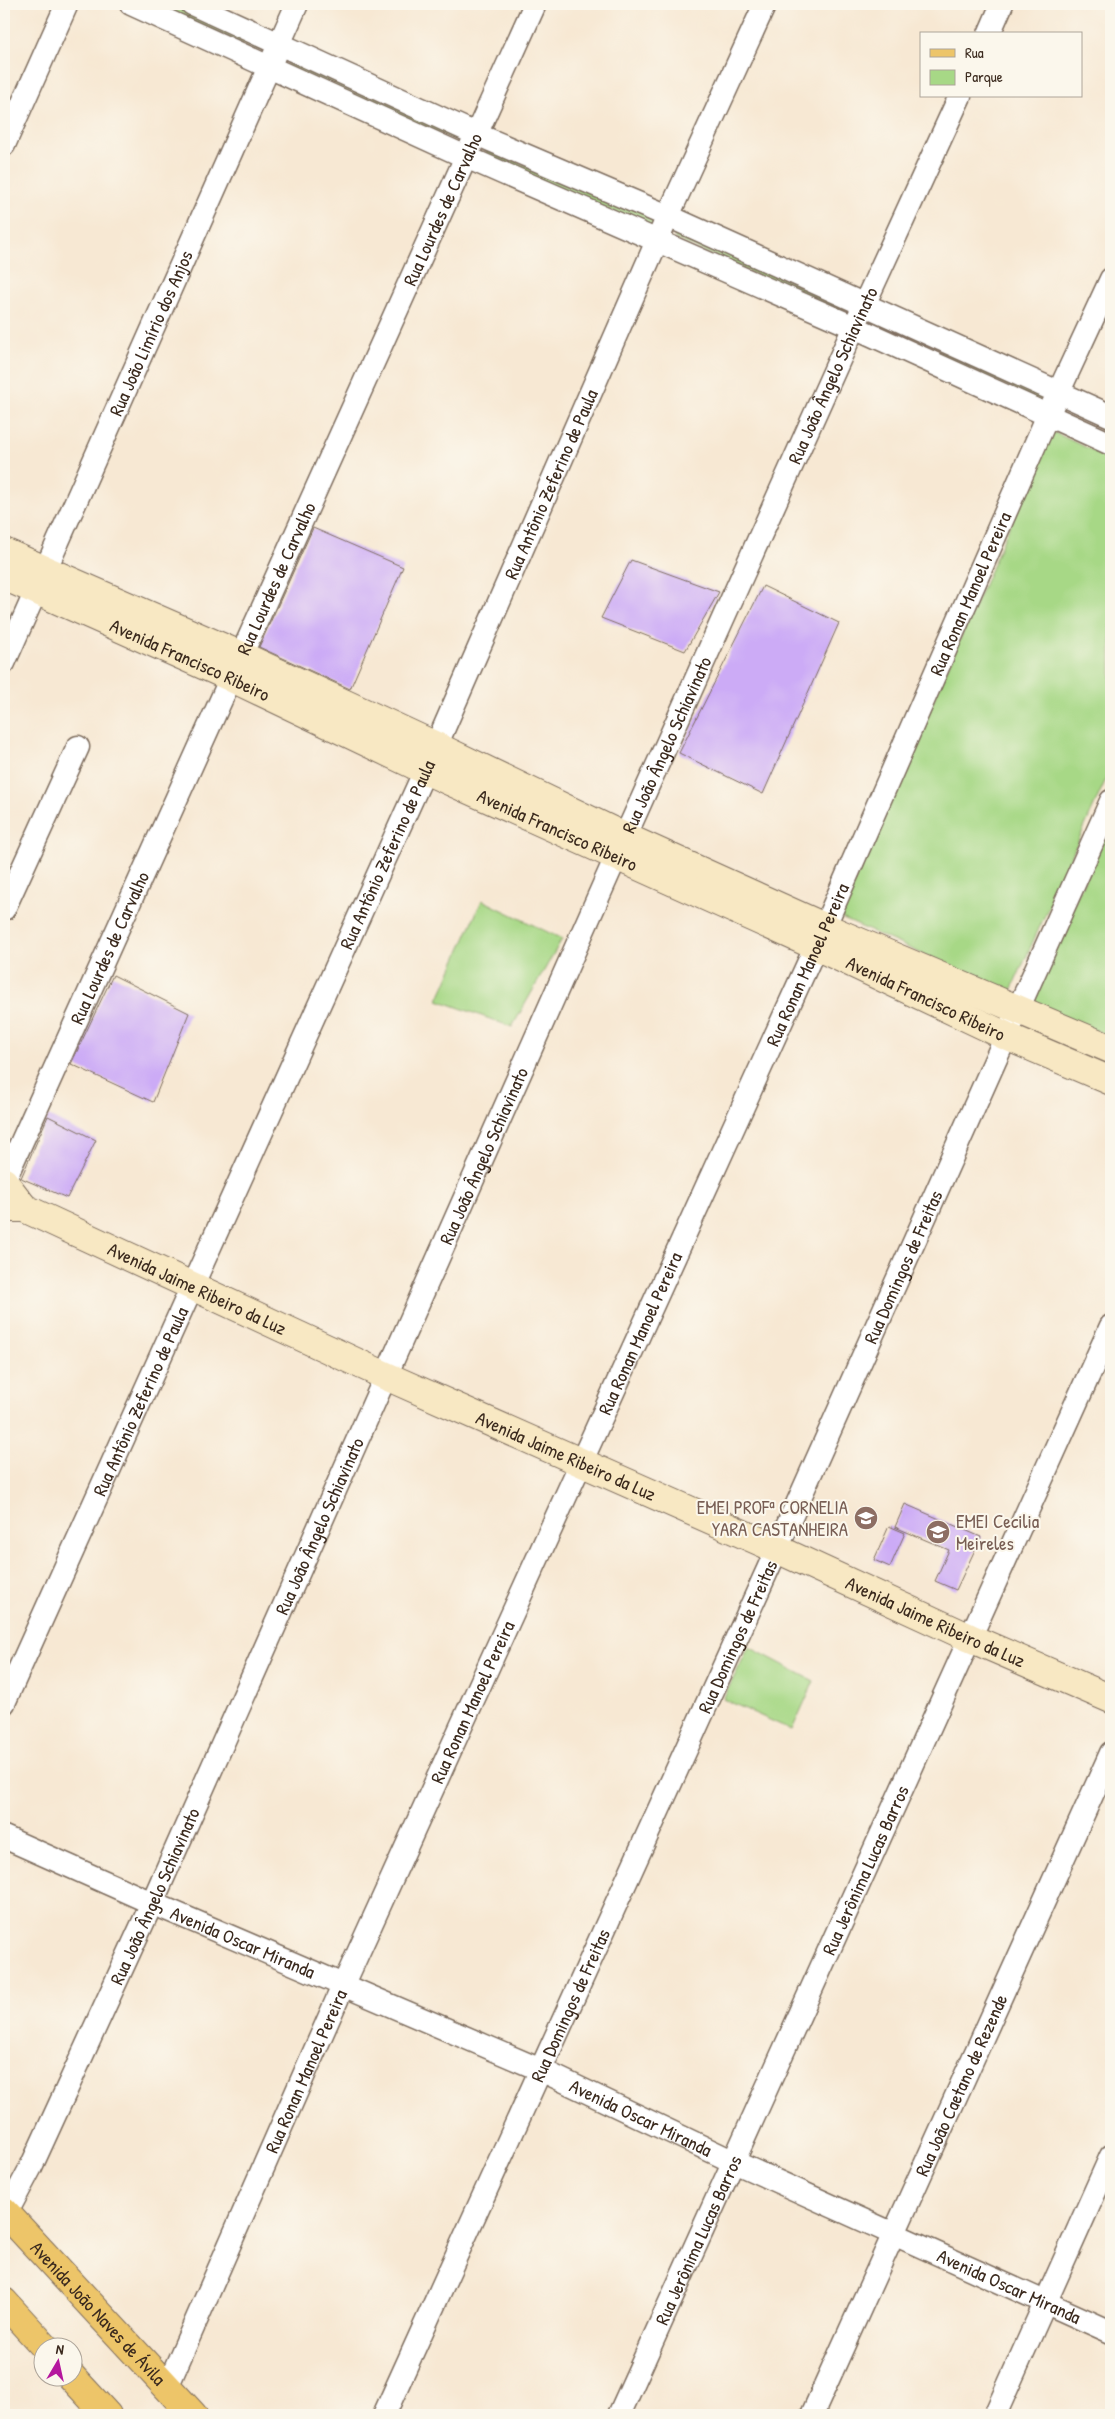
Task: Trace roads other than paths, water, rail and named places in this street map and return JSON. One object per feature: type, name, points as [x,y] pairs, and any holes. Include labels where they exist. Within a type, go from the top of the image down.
[{"type":"main road","name":"Avenida João Naves de Ávila","points":[[5,2214],[193,2415]]},
{"type":"main road","points":[[4,2302],[35,2336]]},
{"type":"main road","points":[[81,2386],[106,2415]]},
{"type":"street","points":[[4,145],[67,4]]},
{"type":"street","points":[[131,4],[466,157],[854,328],[1111,444]]},
{"type":"street","points":[[192,4],[279,42],[476,134],[668,216],[1111,416]]},
{"type":"street","name":"Rua João Limírio dos Anjos","points":[[4,663],[297,4]]},
{"type":"street","name":"Rua Lourdes de Carvalho","points":[[4,1182],[535,4]]},
{"type":"street","name":"Rua Antônio Zeferino de Paula","points":[[4,1703],[436,746],[668,216],[765,4]]},
{"type":"street","points":[[990,32],[1002,4]]},
{"type":"street","name":"Rua João Ângelo Schiavinato","points":[[5,2214],[31,2167],[152,1903],[621,847],[864,305],[959,98]]},
{"type":"street","name":"Rua Ronan Manoel Pereira","points":[[167,2388],[343,1986],[820,937],[1048,415],[1111,279]]},
{"type":"street","name":"Avenida Francisco Ribeiro","points":[[4,552],[40,580],[235,666],[436,746],[621,847]]},
{"type":"street","name":"Avenida Francisco Ribeiro","points":[[4,576],[40,580]]},
{"type":"street","name":"Avenida Francisco Ribeiro","points":[[235,666],[425,770],[621,847],[820,937],[1006,1036],[1111,1080]]},
{"type":"street","points":[[4,909],[12,869],[78,747]]},
{"type":"street","name":"Rua Domingos de Freitas","points":[[384,2415],[777,1549],[1111,801]]},
{"type":"street","name":"Avenida Francisco Ribeiro","points":[[820,937],[1017,1010],[1111,1049]]},
{"type":"street","name":"Avenida Jaime Ribeiro da Luz","points":[[4,1182],[14,1208],[193,1287],[386,1376],[777,1549],[970,1638],[1111,1699]]},
{"type":"street","name":"Rua Jerônima Lucas Barros","points":[[619,2415],[732,2161],[1111,1326]]},
{"type":"street","name":"Rua João Caetano de Rezende","points":[[812,2415],[1111,1753]]},
{"type":"street","name":"Avenida Oscar Miranda","points":[[4,1836],[152,1903],[541,2070],[732,2161],[1111,2332]]},
{"type":"street","points":[[995,2415],[1111,2156]]},
{"type":"place","name":"EMEI PROFª CORNELIA YARA CASTANHEIRA","points":[[866,1518]]},
{"type":"place","name":"EMEI Cecilia Meireles","points":[[938,1532]]}]
